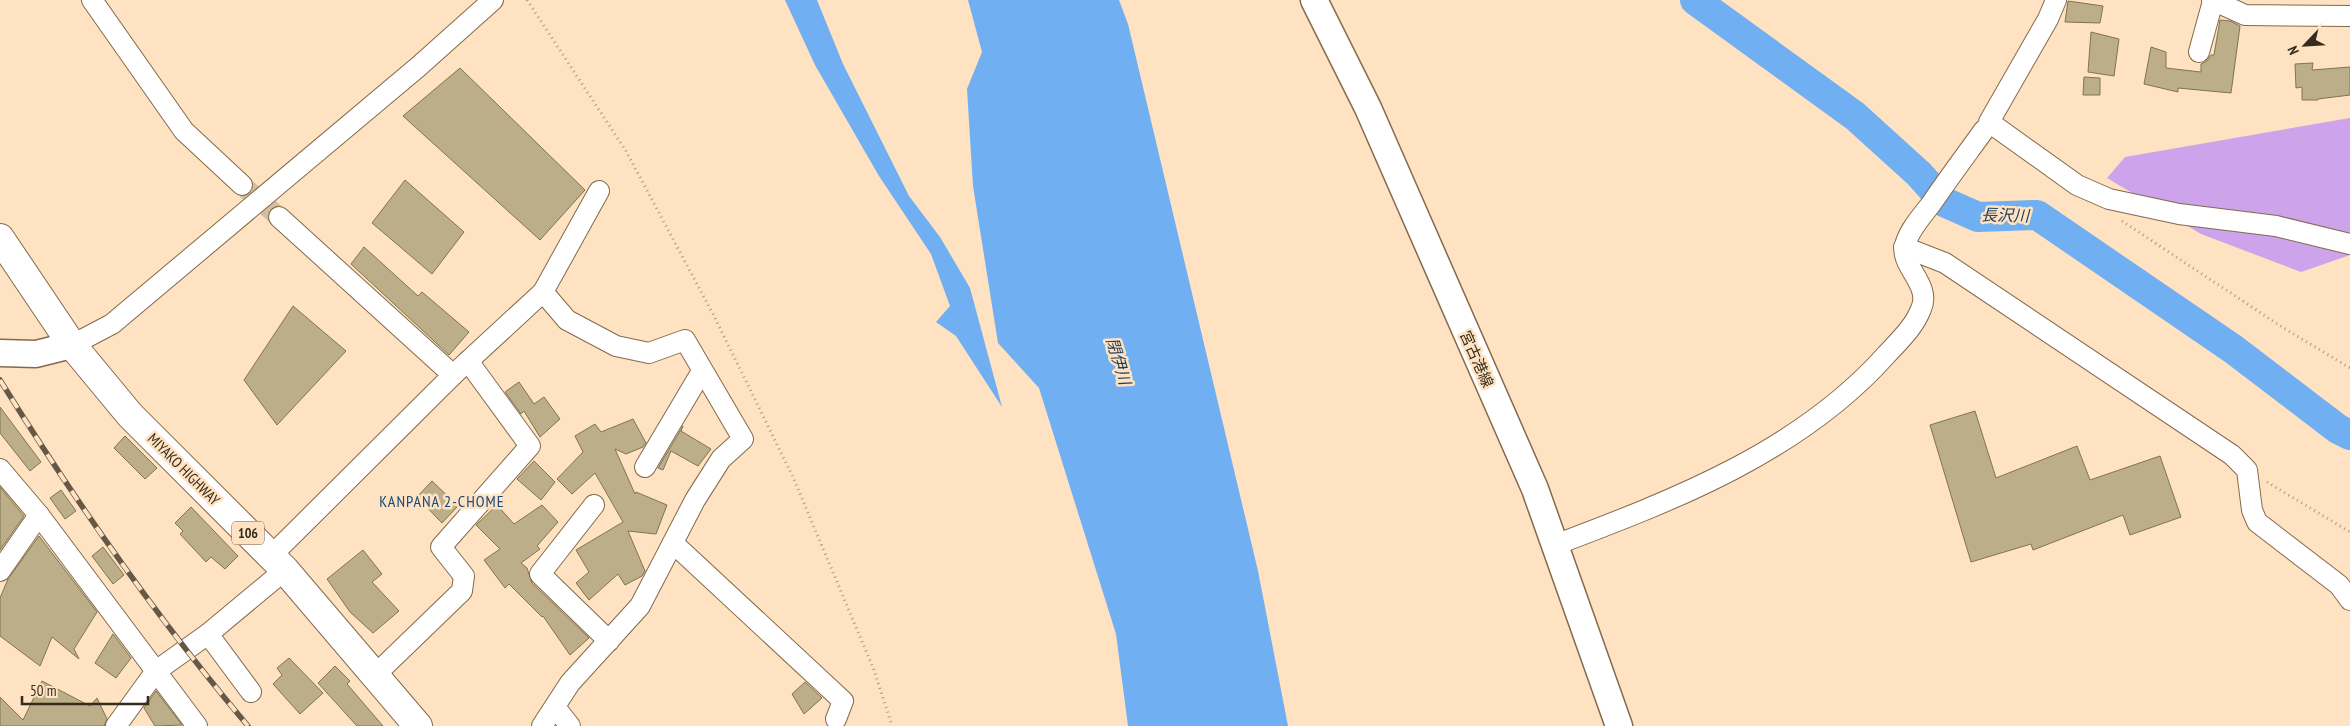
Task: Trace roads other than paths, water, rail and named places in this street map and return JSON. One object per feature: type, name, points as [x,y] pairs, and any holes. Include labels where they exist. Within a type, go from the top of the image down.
[{"type":"highway","name":"106","points":[[0,238],[72,345]]},
{"type":"highway","name":"MIYAKO HIGHWAY","points":[[72,345],[130,415],[278,563],[418,726]]},
{"type":"main road","name":"宮古港線","points":[[1314,0],[1368,108],[1535,490],[1619,726]]},
{"type":"main road","points":[[7,354],[36,354],[72,345]]},
{"type":"street","points":[[92,0],[184,131],[242,185]]},
{"type":"street","points":[[72,345],[120,318],[418,67],[493,0]]},
{"type":"street","points":[[2056,0],[2048,19],[1989,122],[2077,185],[2110,199],[2179,214],[2276,226],[2350,244]]},
{"type":"street","points":[[2199,52],[2212,0],[2245,16],[2350,16]]},
{"type":"street","points":[[1555,545],[1656,506],[1750,461],[1801,428],[1868,376],[1910,328],[1923,307],[1922,286],[1908,262],[1904,247],[1914,228],[1984,130]]},
{"type":"street","points":[[116,726],[156,672],[208,634],[278,563],[453,375],[543,292],[599,191]]},
{"type":"street","points":[[279,217],[453,375]]},
{"type":"street","points":[[1904,247],[1946,263],[2232,456],[2247,470],[2252,510],[2257,522],[2339,585],[2350,600]]},
{"type":"street","points":[[542,726],[570,684],[640,606],[695,500],[720,460],[743,439],[685,340],[649,353],[616,346],[566,320],[543,292]]},
{"type":"street","points":[[374,676],[462,591],[464,576],[441,547],[530,446],[468,361]]},
{"type":"street","points":[[645,467],[702,370]]},
{"type":"street","points":[[0,469],[39,515],[197,726]]},
{"type":"street","points":[[594,506],[540,574],[608,641]]},
{"type":"street","points":[[0,571],[39,515]]},
{"type":"street","points":[[673,543],[843,701],[836,718]]},
{"type":"street","points":[[208,634],[250,692]]},
{"type":"street","points":[[555,707],[570,726]]},
{"type":"water","points":[[785,0],[817,0],[843,64],[909,196],[940,237],[970,288],[1002,407],[956,336],[936,322],[950,306],[931,254],[879,176],[815,65]]},
{"type":"water","name":"閉伊川","points":[[968,0],[1119,0],[1128,24],[1258,571],[1288,726],[1128,726],[1116,634],[1039,388],[998,343],[973,186],[967,89],[982,52]]},
{"type":"waterway","name":"長沢川","points":[[1695,0],[1855,116],[1919,174],[1944,202],[1978,217],[2037,215],[2233,349],[2338,429],[2350,435]]},
{"type":"tunnel","points":[[242,185],[279,217]]},
{"type":"railway","points":[[0,380],[57,470],[118,558],[181,643],[248,726]]},
{"type":"district","name":"KANPANA 2-CHOME","points":[[442,501]]}]
